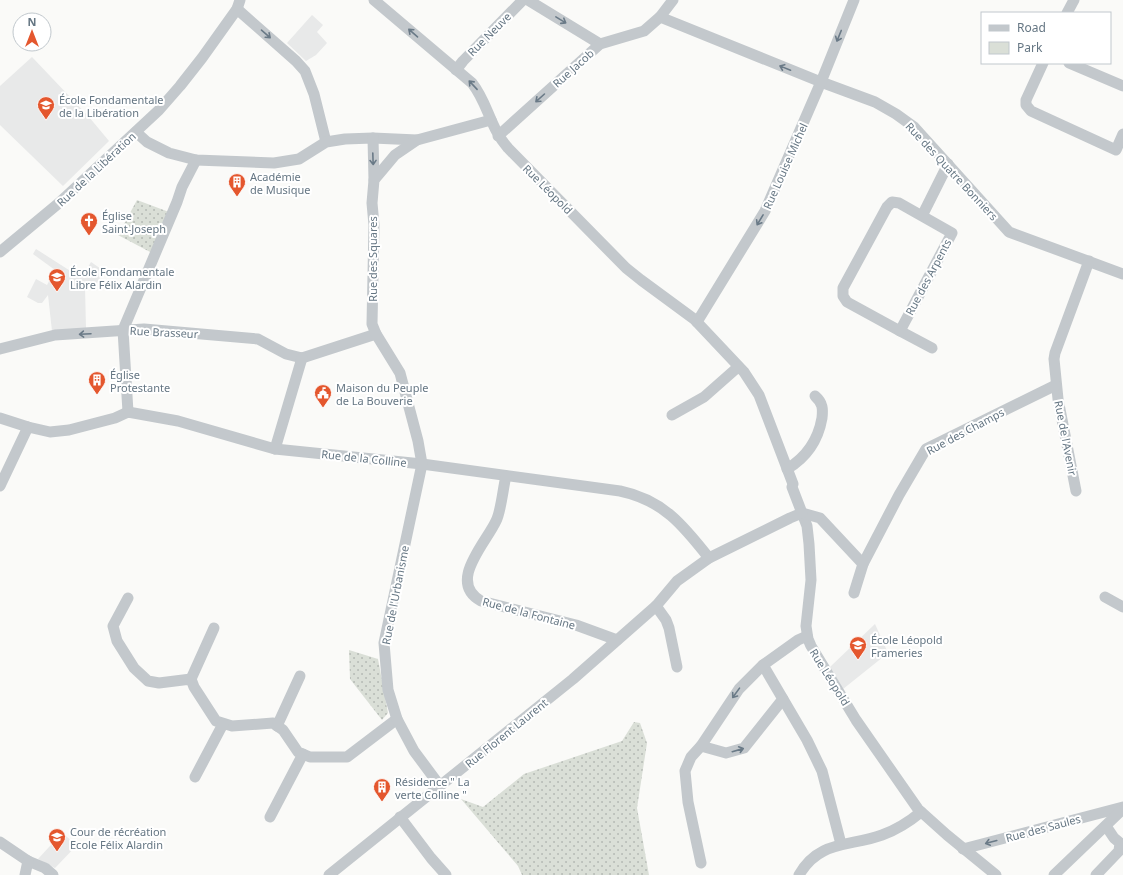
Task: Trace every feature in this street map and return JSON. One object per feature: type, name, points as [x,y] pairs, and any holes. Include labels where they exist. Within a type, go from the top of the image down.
[{"type":"street","name":"Rue Léopold","points":[[374,0],[470,82],[479,92],[498,136],[508,148],[632,274],[698,322],[750,381],[759,395],[808,531],[811,581],[806,626],[807,636],[812,648],[856,720],[921,812],[963,849],[996,875]]},
{"type":"street","name":"Rue Neuve","points":[[456,70],[523,0]]},
{"type":"street","points":[[528,0],[600,44]]},
{"type":"street","name":"Rue Jacob","points":[[498,136],[600,44],[644,31],[660,17],[673,0]]},
{"type":"street","name":"Rue Louise Michel","points":[[698,322],[765,211],[821,82],[854,0]]},
{"type":"street","points":[[1068,12],[1074,0]]},
{"type":"street","points":[[238,4],[305,71],[314,94],[326,142]]},
{"type":"street","name":"Rue de la Libération","points":[[0,252],[59,203],[159,110],[180,86],[238,4]]},
{"type":"street","name":"Rue des Quatre Bonniers","points":[[660,17],[821,82],[875,102],[896,114],[914,127],[1009,232],[1123,274]]},
{"type":"street","points":[[1043,64],[1026,100],[1026,105],[1031,111],[1116,150],[1123,134]]},
{"type":"street","points":[[1071,64],[1123,86]]},
{"type":"street","points":[[136,132],[147,142],[158,148],[169,153],[196,160],[274,163],[299,159],[326,142],[345,139],[373,138],[417,140],[491,120]]},
{"type":"street","name":"Rue des Squares","points":[[373,138],[374,180],[372,203],[374,225],[372,324],[376,334],[400,373],[418,441],[422,464]]},
{"type":"street","points":[[374,180],[395,155],[417,140]]},
{"type":"street","points":[[0,418],[50,432],[69,430],[115,418],[128,412],[123,330],[178,202],[182,187],[196,160]]},
{"type":"street","points":[[922,216],[948,164]]},
{"type":"street","name":"Rue des Arpents","points":[[900,330],[952,233],[899,203],[892,202],[887,207],[843,288],[843,296],[847,302],[932,348]]},
{"type":"street","points":[[1056,384],[1055,353],[1089,261]]},
{"type":"street","name":"Rue Brasseur","points":[[0,349],[55,335],[90,334],[144,329],[258,339],[286,354],[302,358]]},
{"type":"street","points":[[275,449],[302,358],[376,334]]},
{"type":"street","points":[[672,415],[704,397],[738,367]]},
{"type":"street","name":"Rue de l'Avenir","points":[[1056,384],[1076,491]]},
{"type":"street","name":"Rue des Champs","points":[[854,593],[863,564],[906,483],[926,449],[1056,384]]},
{"type":"street","points":[[787,470],[808,452],[819,433],[823,408],[820,400],[815,396]]},
{"type":"street","name":"Rue de la Colline","points":[[128,412],[178,421],[275,449],[422,464],[635,494],[654,503],[671,514],[688,531],[709,558]]},
{"type":"street","points":[[0,486],[28,427]]},
{"type":"street","name":"Rue de l'Urbanisme","points":[[422,464],[384,643],[388,690],[397,719],[414,751],[440,786]]},
{"type":"street","name":"Rue de la Fontaine","points":[[506,476],[497,521],[478,550],[470,568],[468,588],[471,594],[481,601],[576,624],[617,640]]},
{"type":"street","points":[[617,640],[656,606],[677,581],[709,558],[802,513],[820,518],[863,564]]},
{"type":"street","points":[[1105,597],[1123,607]]},
{"type":"street","points":[[128,598],[113,626],[117,641],[134,668],[148,681],[153,682],[159,683],[191,679]]},
{"type":"street","points":[[656,606],[666,620],[669,628],[677,667]]},
{"type":"street","points":[[214,628],[191,679],[194,687],[216,721],[232,726],[273,724],[283,730],[298,752],[310,757],[347,756],[397,719]]},
{"type":"street","points":[[701,863],[688,802],[685,770],[691,757],[739,689],[763,665],[798,640],[807,636]]},
{"type":"street","name":"Rue Florent Laurent","points":[[332,874],[400,817],[589,665],[617,640]]},
{"type":"street","points":[[763,665],[807,740],[822,771],[841,844]]},
{"type":"street","points":[[277,726],[300,676]]},
{"type":"street","points":[[700,746],[726,753],[744,748],[783,699]]},
{"type":"street","points":[[195,776],[223,724]]},
{"type":"street","points":[[270,817],[303,754]]},
{"type":"street","name":"Rue des Saules","points":[[1054,875],[1123,808]]},
{"type":"street","name":"Rue des Saules","points":[[963,849],[1123,808]]},
{"type":"street","points":[[799,875],[811,860],[822,851],[841,844],[861,841],[882,835],[908,822],[921,812]]},
{"type":"street","points":[[400,817],[446,875]]},
{"type":"street","points":[[1096,875],[1120,851],[1120,843],[1114,838],[1106,826]]},
{"type":"street","points":[[0,842],[28,861],[45,868],[53,875]]},
{"type":"street","points":[[26,875],[28,861]]},
{"type":"shaded area","points":[[312,15],[323,25],[317,32],[327,43],[316,55],[306,61],[287,43]]},
{"type":"shaded area","name":"École Fondamentale de la Libération","points":[[32,57],[89,117],[109,141],[63,186],[0,125],[0,86]]},
{"type":"shaded area","name":"École Fondamentale Libre Félix Alardin","points":[[36,249],[72,272],[87,269],[91,262],[104,271],[93,290],[85,287],[86,328],[52,331],[48,295],[42,303],[38,303],[27,297],[36,279],[47,285],[55,270],[33,254]]},
{"type":"shaded area","name":"École Léopold Frameries","points":[[875,624],[888,653],[843,689],[830,667]]},
{"type":"shaded area","name":"Cour de récréation Ecole Félix Alardin","points":[[62,833],[77,845],[55,868],[38,859]]},
{"type":"green space","points":[[137,200],[169,212],[152,253],[118,235]]},
{"type":"green space","points":[[349,650],[378,659],[388,713],[382,720],[350,679]]},
{"type":"green space","points":[[634,722],[640,723],[647,743],[637,808],[649,875],[522,875],[518,866],[461,799],[483,807],[524,774],[622,741]]},
{"type":"place","name":"École Fondamentale de la Libération","points":[[46,120]]},
{"type":"place","name":"Académie de Musique","points":[[237,197]]},
{"type":"place","name":"Église Saint-Joseph","points":[[89,236]]},
{"type":"place","name":"École Fondamentale Libre Félix Alardin","points":[[57,292]]},
{"type":"place","name":"Église Protestante","points":[[97,395]]},
{"type":"place","name":"Maison du Peuple de La Bouverie","points":[[323,408]]},
{"type":"place","name":"École Léopold Frameries","points":[[858,660]]},
{"type":"place","name":"Résidence \" La verte Colline \"","points":[[382,802]]},
{"type":"place","name":"Cour de récréation Ecole Félix Alardin","points":[[57,852]]}]
